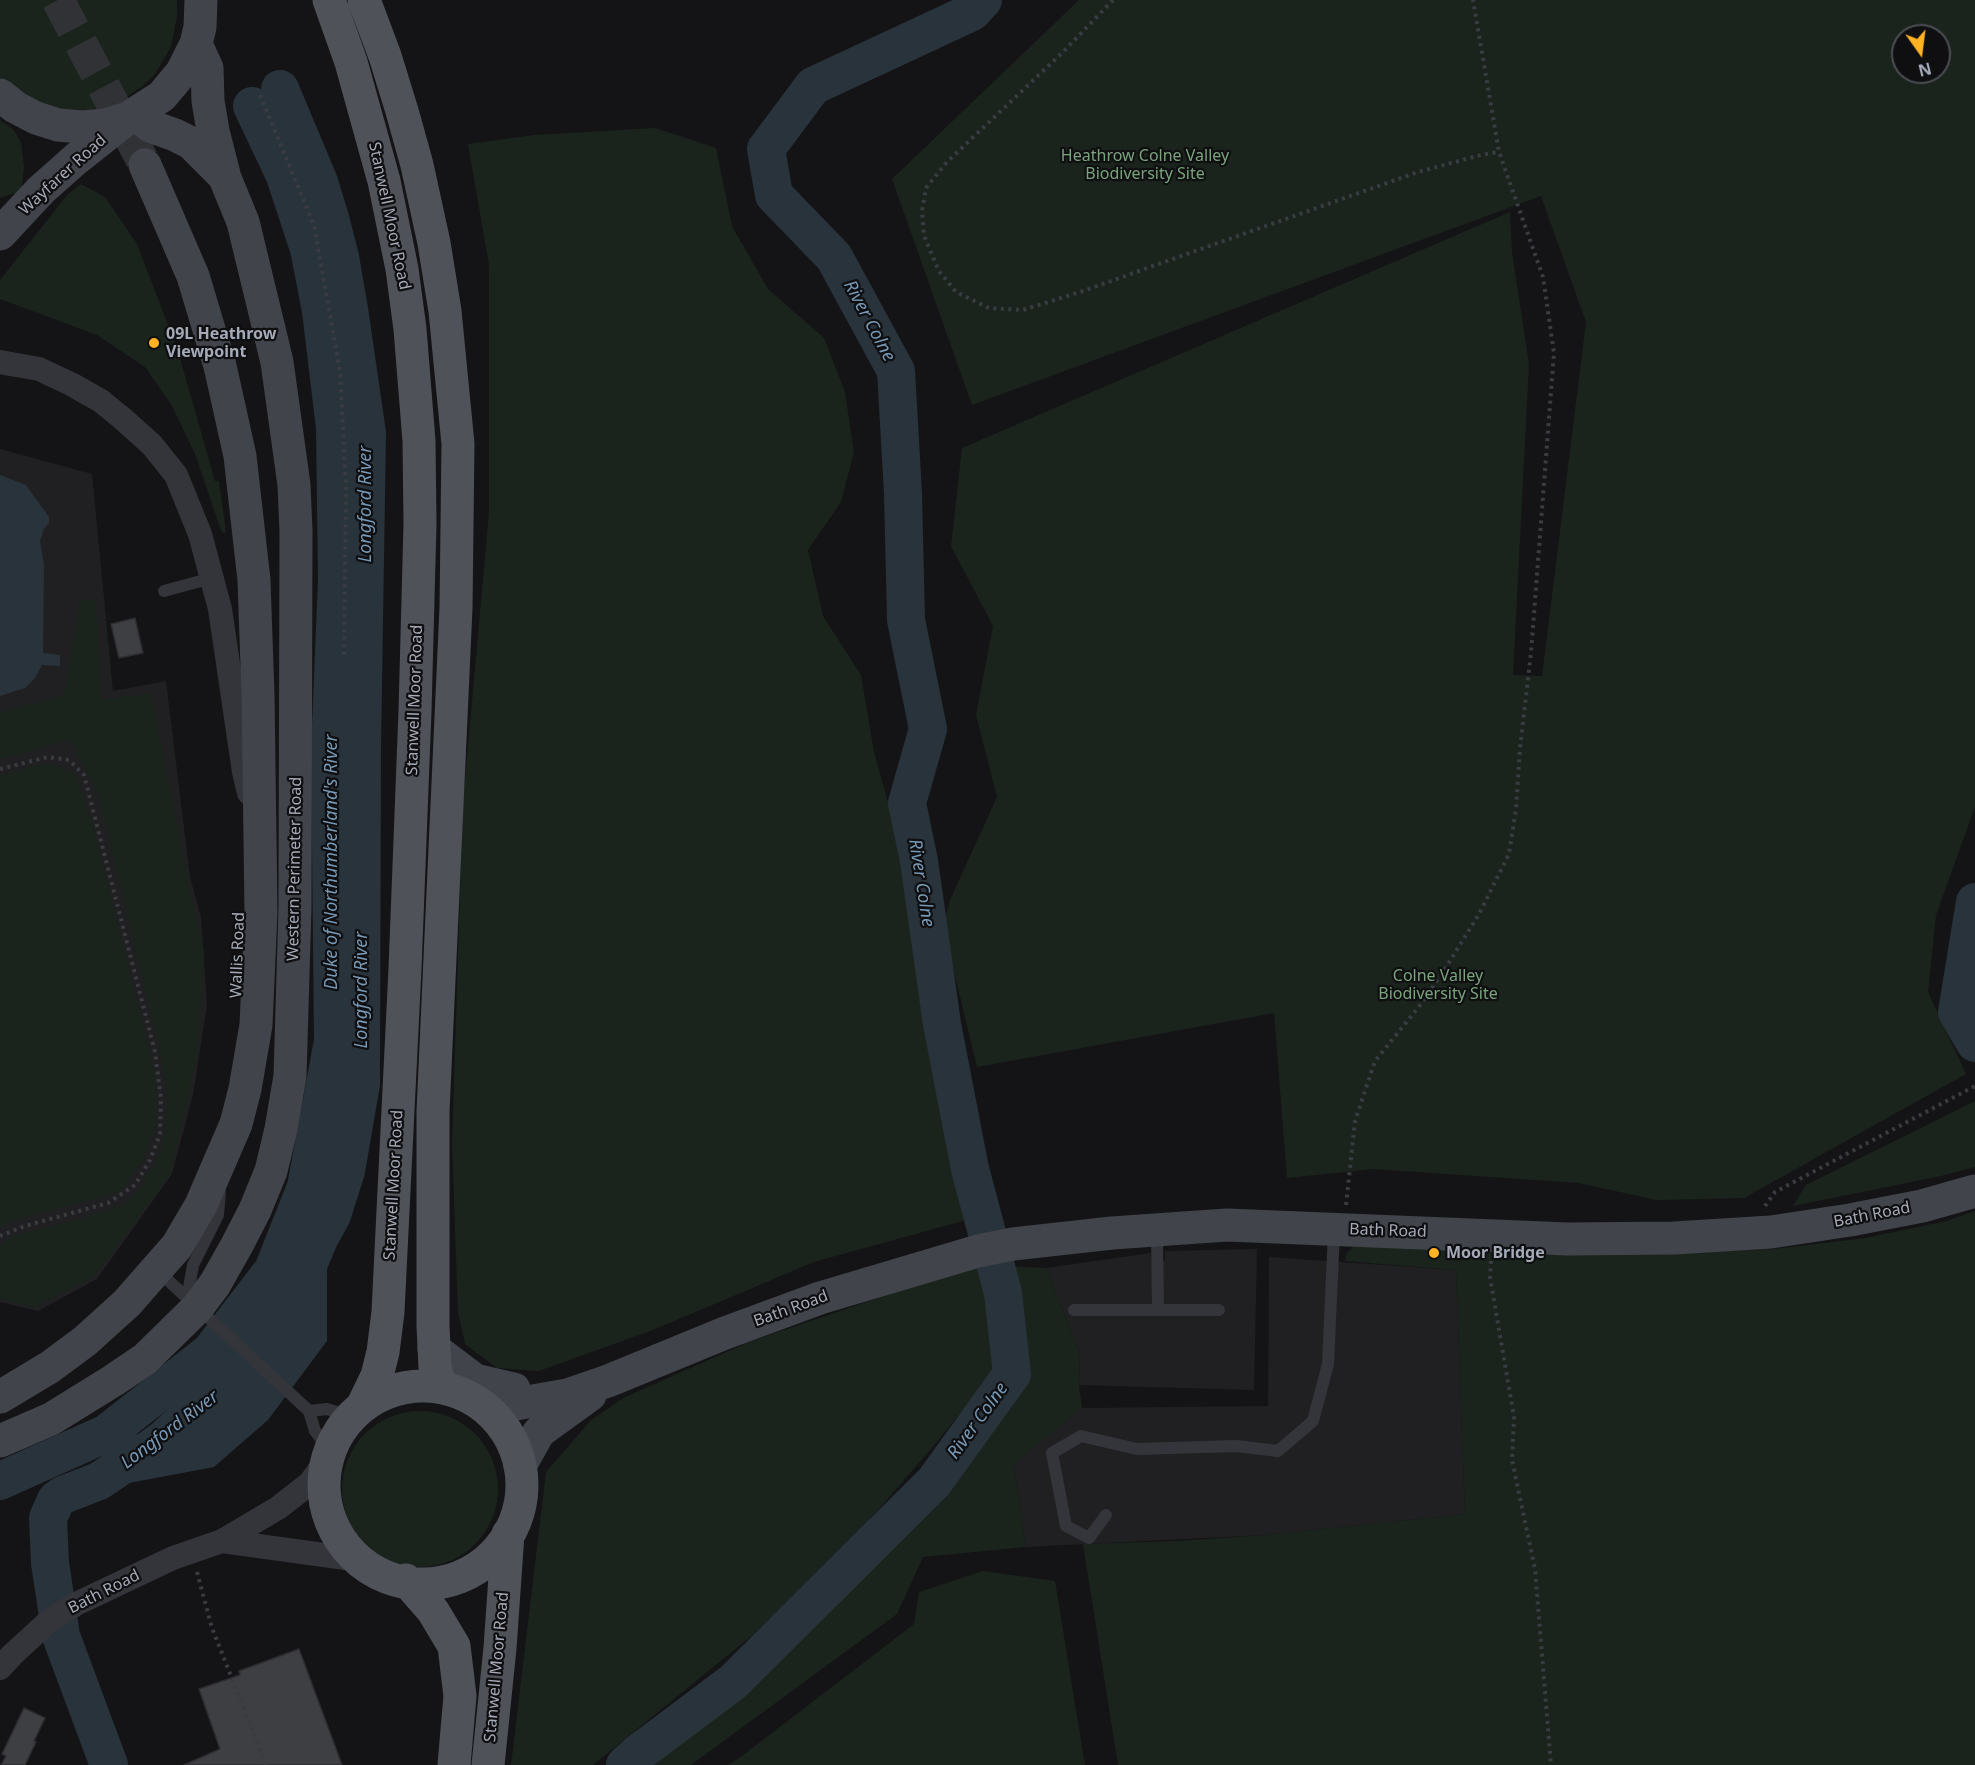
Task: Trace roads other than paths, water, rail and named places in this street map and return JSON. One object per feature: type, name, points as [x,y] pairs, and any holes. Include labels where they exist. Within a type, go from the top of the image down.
[{"type":"main road","name":"Stanwell Moor Road","points":[[329,0],[351,62],[386,190],[402,269],[409,319],[419,441],[420,524],[415,700],[405,969],[388,1312],[383,1352],[377,1376],[356,1411]]},
{"type":"main road","points":[[364,0],[402,111],[417,165],[434,243],[445,311],[458,444],[456,608],[433,1111],[434,1349],[435,1368],[441,1387]]},
{"type":"main road","points":[[404,1387],[441,1387],[475,1400],[499,1421],[513,1443],[520,1466],[522,1492],[516,1516],[508,1534],[493,1555],[473,1572],[452,1580],[406,1581],[384,1574],[353,1558],[335,1534],[326,1508],[324,1486],[329,1454],[356,1411],[385,1392],[404,1387]]},
{"type":"main road","name":"Stanwell Moor Road","points":[[488,1765],[500,1648],[508,1534]]},
{"type":"main road","name":"Stanwell Moor Road","points":[[406,1581],[433,1611],[454,1646],[460,1696],[454,1765]]},
{"type":"street","points":[[196,44],[200,27],[201,0]]},
{"type":"street","name":"Wayfarer Road","points":[[0,234],[41,190],[76,159],[162,96],[182,72],[196,44]]},
{"type":"street","name":"Western Perimeter Road","points":[[0,1441],[51,1419],[114,1380],[145,1359],[198,1308],[215,1284],[237,1245],[271,1171],[290,1076],[296,710],[294,485],[278,362],[243,222],[225,178],[208,101],[207,68],[196,44]]},
{"type":"street","points":[[0,95],[15,107],[36,118],[58,125],[82,127],[105,125],[132,116]]},
{"type":"street","name":"Western Perimeter Road","points":[[132,116],[191,143],[225,178]]},
{"type":"street","name":"Western Perimeter Road","points":[[0,1397],[50,1367],[85,1341],[127,1303],[177,1246],[191,1223],[236,1124],[245,1089],[256,1025],[261,912],[254,580],[240,456],[220,366],[193,276],[145,165]]},
{"type":"street","points":[[0,362],[39,369],[101,401],[152,445],[176,475],[200,534],[220,609],[244,772],[260,839]]},
{"type":"street","name":"Bath Road","points":[[475,1400],[510,1405],[567,1395],[820,1298],[978,1251],[1013,1244],[1227,1225],[1568,1239],[1674,1238],[1771,1232],[1850,1220],[1922,1206],[1975,1191]]},
{"type":"street","points":[[434,1349],[476,1380],[511,1389],[567,1395]]},
{"type":"street","name":"Bath Road","points":[[520,1466],[539,1432],[608,1381]]},
{"type":"street","name":"Bath Road","points":[[0,1668],[50,1622],[76,1604],[173,1558],[222,1541],[278,1508],[310,1483],[329,1454]]},
{"type":"street","name":"Bath Road","points":[[222,1541],[353,1558]]},
{"type":"lane","points":[[164,591],[212,578]]},
{"type":"lane","name":"Western Perimeter Road","points":[[198,1308],[193,1265],[218,1215],[223,1155]]},
{"type":"lane","points":[[1106,1515],[1089,1538],[1066,1526],[1052,1453],[1081,1436],[1137,1449],[1236,1446],[1278,1451],[1313,1421],[1328,1364],[1338,1229]]},
{"type":"lane","points":[[1157,1230],[1158,1309]]},
{"type":"lane","points":[[157,1270],[307,1409],[315,1431],[329,1454]]},
{"type":"lane","points":[[1074,1310],[1219,1310]]},
{"type":"lane","points":[[307,1409],[356,1411]]},
{"type":"water","points":[[0,475],[26,485],[49,517],[49,523],[40,541],[44,565],[43,653],[60,655],[60,666],[42,665],[35,678],[25,688],[0,696]]},
{"type":"water","points":[[307,1235],[327,1242],[327,1341],[268,1420],[214,1467],[102,1488],[92,1468],[152,1424],[249,1332]]},
{"type":"waterway","name":"River Colne","points":[[625,1765],[733,1682],[934,1482],[1012,1374],[1003,1293],[970,1169],[942,1024],[919,861],[907,803],[928,729],[906,620],[903,493],[896,371],[834,257],[774,195],[766,149],[813,86],[972,12],[983,0]]},
{"type":"waterway","name":"Longford River","points":[[280,89],[319,182],[340,257],[367,433],[362,748],[361,1084],[346,1171],[332,1215],[319,1239],[299,1287]]},
{"type":"waterway","name":"Duke of Northumberland's River","points":[[0,1481],[107,1433],[210,1352],[273,1270],[306,1187],[333,1041],[330,750],[337,579],[335,428],[321,311],[309,249],[285,176],[252,106]]},
{"type":"waterway","points":[[1975,902],[1957,1012],[1975,1043]]},
{"type":"waterway","name":"Longford River","points":[[109,1765],[61,1636],[50,1563],[48,1518],[56,1500],[63,1495],[99,1481],[141,1453]]},
{"type":"tunnel","points":[[58,0],[145,165]]},
{"type":"place","name":"09L Heathrow Viewpoint","points":[[154,343]]},
{"type":"place","name":"Moor Bridge","points":[[1434,1253]]},
{"type":"park label","name":"Heathrow Colne Valley Biodiversity Site","points":[[1145,165]]},
{"type":"park label","name":"Colne Valley Biodiversity Site","points":[[1438,985]]}]
